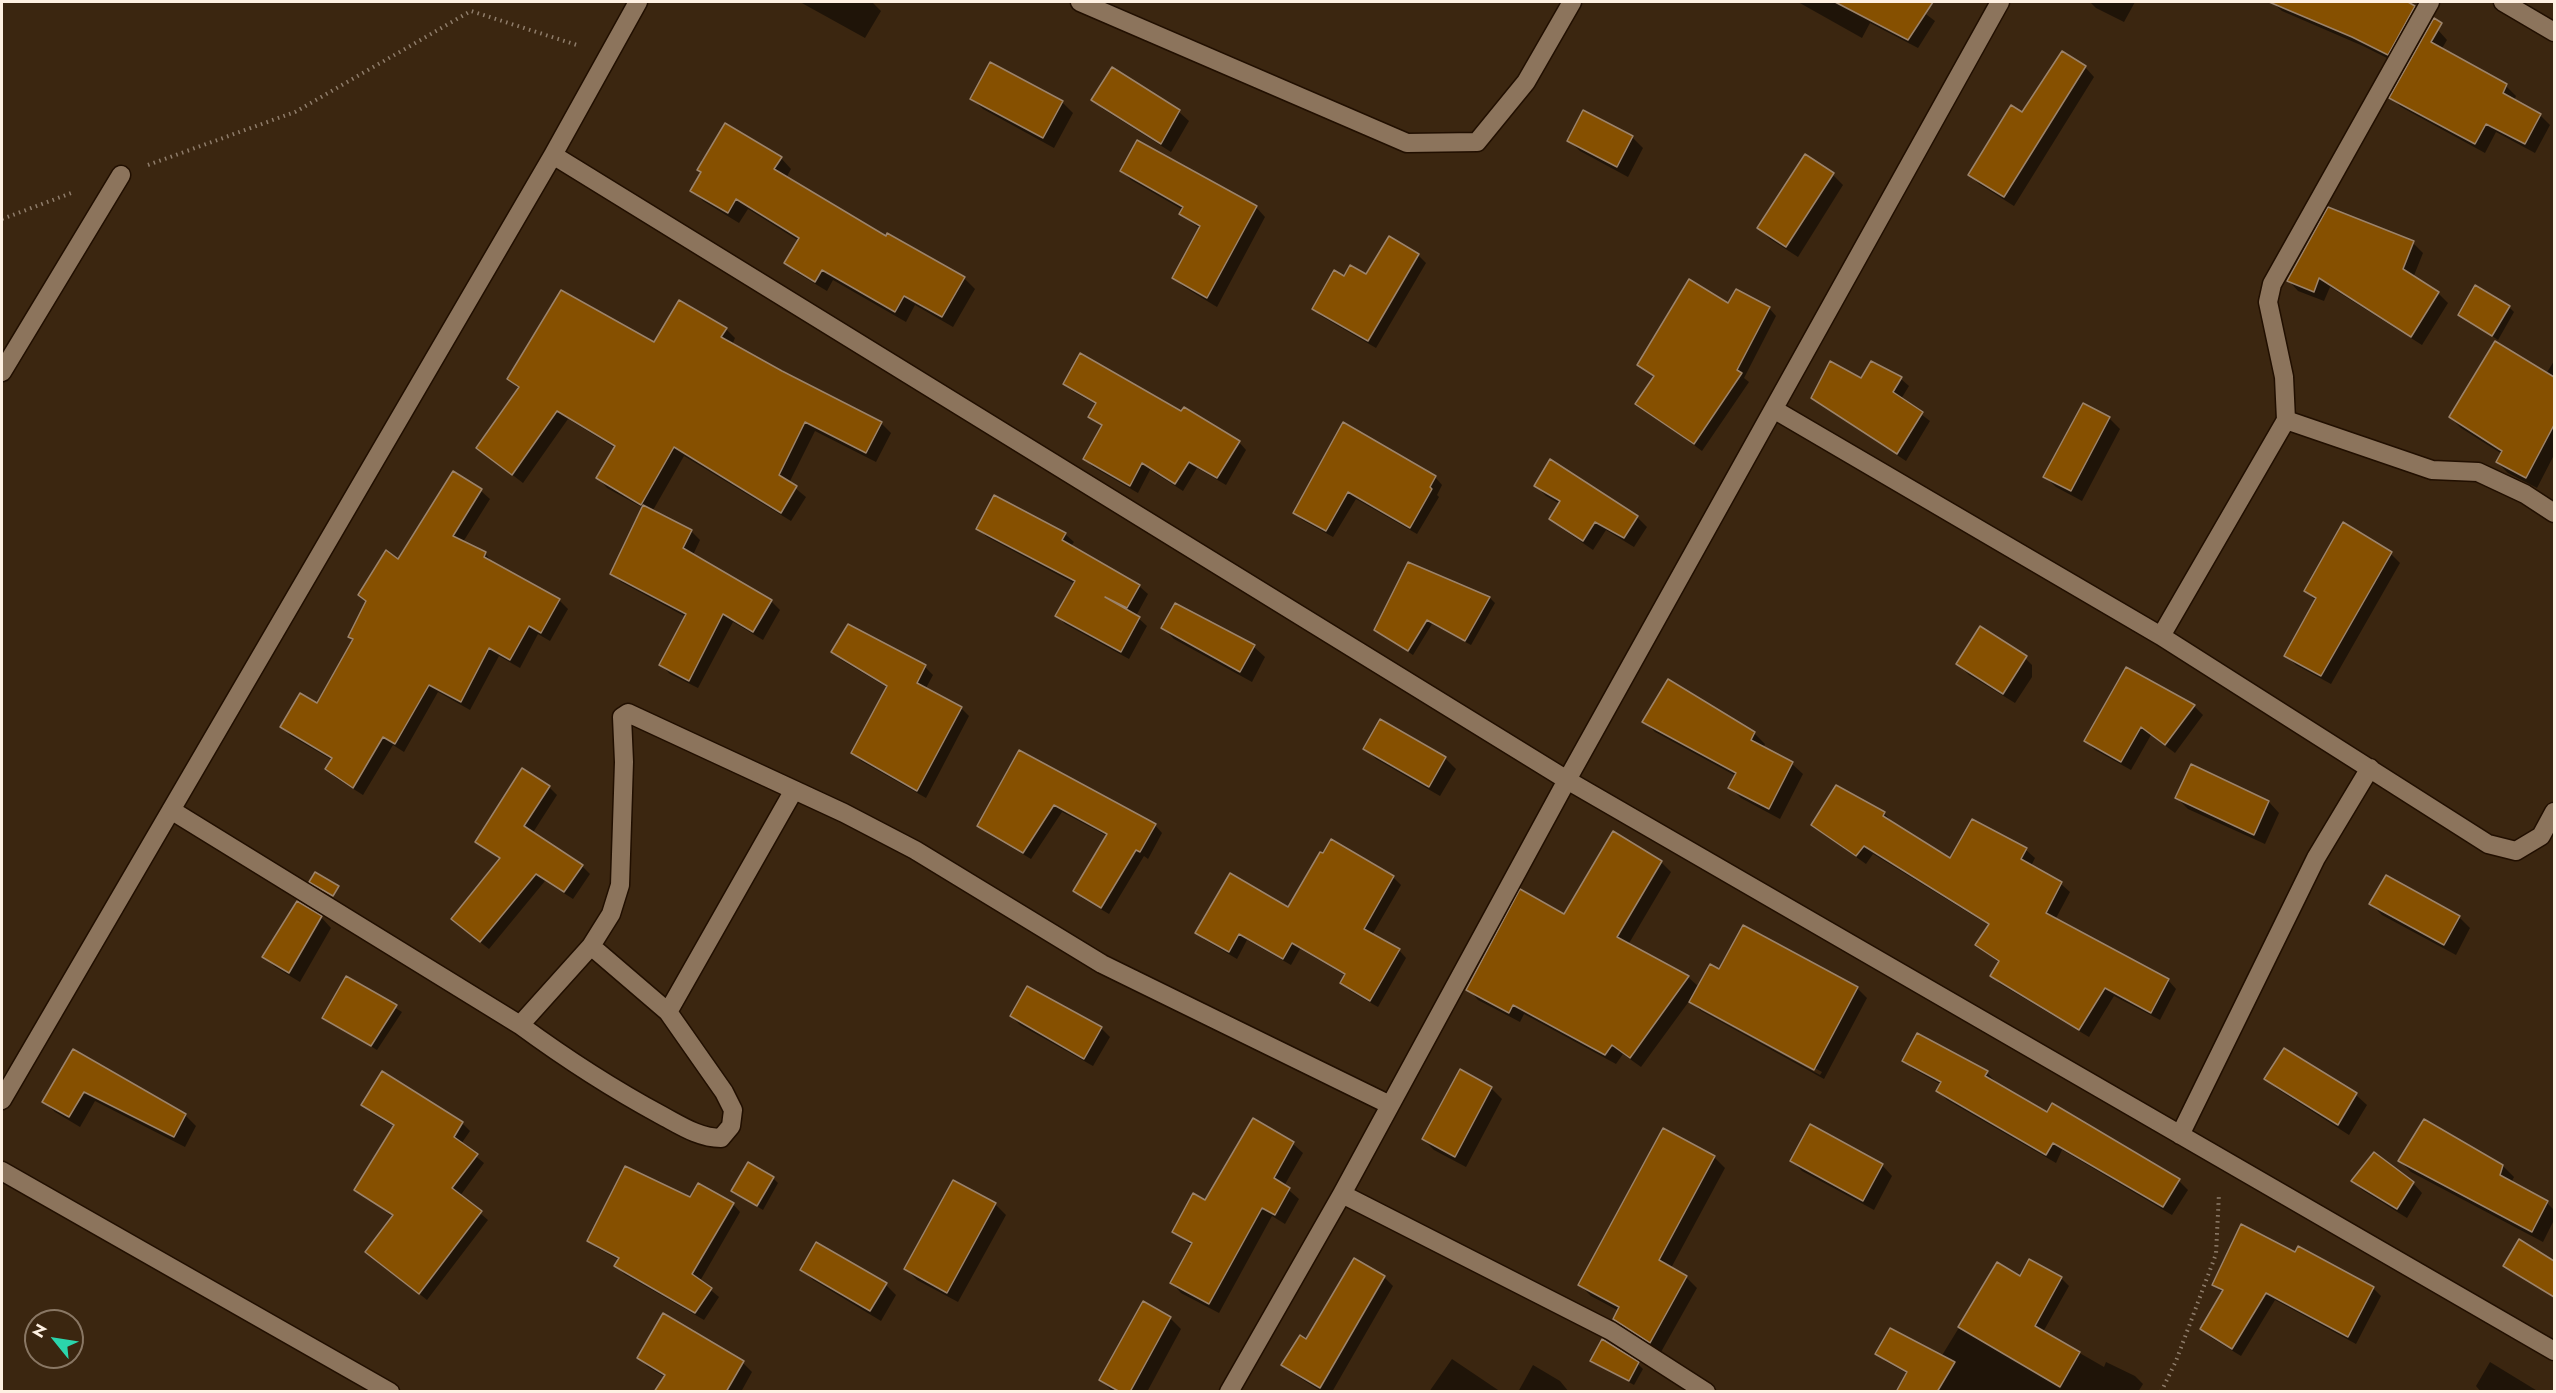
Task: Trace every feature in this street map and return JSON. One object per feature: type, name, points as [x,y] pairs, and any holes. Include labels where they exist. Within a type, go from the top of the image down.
[{"type":"street","points":[[2,1100],[554,154],[638,2]]},
{"type":"street","points":[[1080,2],[1407,143],[1477,142],[1526,82],[1572,2]]},
{"type":"street","points":[[1229,1392],[1342,1194],[1567,780],[1775,410],[2000,2]]},
{"type":"street","points":[[2162,636],[2286,420],[2284,377],[2268,302],[2271,284],[2430,2]]},
{"type":"street","points":[[2503,2],[2554,32]]},
{"type":"street","points":[[554,154],[1567,780],[2554,1351]]},
{"type":"street","points":[[2,372],[121,175]]},
{"type":"street","points":[[1775,410],[2162,636],[2488,844],[2516,851],[2541,836],[2554,812]]},
{"type":"street","points":[[2286,420],[2432,470],[2478,472],[2525,494],[2554,513]]},
{"type":"street","points":[[520,1025],[591,946],[611,914],[620,885],[624,762],[622,717],[625,712],[795,790],[915,850],[1102,964],[1390,1105]]},
{"type":"street","points":[[2180,1135],[2316,858],[2370,768]]},
{"type":"street","points":[[668,1012],[795,790]]},
{"type":"street","points":[[171,810],[520,1025],[617,1092],[687,1129],[708,1138],[721,1138],[731,1126],[733,1110],[724,1092],[668,1012],[591,946]]},
{"type":"street","points":[[2,1171],[390,1392]]},
{"type":"street","points":[[1342,1194],[1611,1331],[1706,1392]]},
{"type":"path","points":[[2,219],[295,112],[471,11],[608,55]]},
{"type":"path","points":[[2161,1392],[2176,1361],[2216,1254],[2221,1158]]},
{"type":"building","points":[[1835,2],[1933,2],[1908,40]]},
{"type":"building","points":[[2269,2],[2408,2],[2415,6],[2388,55]]},
{"type":"building","points":[[2434,18],[2442,23],[2431,42],[2507,84],[2503,93],[2541,114],[2525,144],[2486,124],[2475,144],[2389,98]]},
{"type":"building","points":[[2062,51],[2086,66],[2004,197],[1968,175],[2011,105],[2022,112]]},
{"type":"building","points":[[990,62],[1063,101],[1043,138],[970,99]]},
{"type":"building","points":[[1112,67],[1180,110],[1161,144],[1091,100]]},
{"type":"building","points":[[1583,110],[1633,136],[1617,167],[1567,141]]},
{"type":"building","points":[[725,123],[782,157],[774,169],[886,236],[887,233],[965,277],[942,317],[904,296],[895,312],[822,270],[815,282],[784,263],[799,238],[736,199],[728,213],[690,191],[701,172],[697,170]]},
{"type":"building","points":[[1137,140],[1257,206],[1207,298],[1172,278],[1200,226],[1179,214],[1183,207],[1120,171]]},
{"type":"building","points":[[1805,154],[1834,173],[1786,247],[1757,228]]},
{"type":"building","points":[[2328,207],[2414,241],[2403,269],[2439,292],[2411,337],[2319,278],[2314,292],[2287,281]]},
{"type":"building","points":[[1389,236],[1419,254],[1368,341],[1312,309],[1334,270],[1344,276],[1350,265],[1366,274]]},
{"type":"building","points":[[1689,279],[1728,303],[1736,289],[1770,307],[1737,370],[1742,373],[1694,444],[1635,404],[1654,376],[1637,365]]},
{"type":"building","points":[[2475,285],[2510,306],[2492,336],[2458,315]]},
{"type":"building","points":[[561,290],[654,342],[679,300],[727,328],[721,337],[882,422],[866,453],[805,422],[779,475],[797,486],[781,513],[674,447],[641,505],[596,478],[615,446],[557,411],[512,475],[476,448],[519,387],[507,379]]},
{"type":"building","points":[[2495,341],[2554,377],[2554,425],[2526,478],[2496,462],[2502,451],[2449,417]]},
{"type":"building","points":[[1080,353],[1181,411],[1184,407],[1240,441],[1217,478],[1189,462],[1175,484],[1142,463],[1130,486],[1083,459],[1102,425],[1088,417],[1096,403],[1063,384]]},
{"type":"building","points":[[1830,361],[1861,378],[1871,361],[1902,377],[1893,392],[1923,412],[1897,454],[1811,398]]},
{"type":"building","points":[[2083,403],[2110,417],[2071,491],[2043,477]]},
{"type":"building","points":[[1343,422],[1436,476],[1430,487],[1432,489],[1410,528],[1348,492],[1326,531],[1293,513]]},
{"type":"building","points":[[1550,459],[1638,516],[1624,538],[1595,522],[1583,541],[1549,519],[1560,501],[1534,486]]},
{"type":"building","points":[[453,471],[482,489],[453,536],[486,552],[484,557],[560,599],[541,633],[529,626],[510,660],[489,648],[461,702],[429,685],[395,744],[383,737],[353,788],[325,769],[332,758],[280,727],[300,693],[317,703],[353,639],[348,637],[366,601],[358,595],[386,550],[398,559]]},
{"type":"building","points":[[994,495],[1066,533],[1062,540],[1140,585],[1127,608],[1105,597],[1140,617],[1121,652],[1055,616],[1075,581],[976,529]]},
{"type":"building","points":[[643,505],[692,530],[683,548],[772,600],[753,632],[723,614],[689,681],[659,665],[686,614],[610,574]]},
{"type":"building","points":[[2343,522],[2392,552],[2321,676],[2284,656],[2316,598],[2304,591]]},
{"type":"building","points":[[1408,562],[1490,597],[1465,641],[1427,620],[1408,651],[1374,630]]},
{"type":"building","points":[[1175,603],[1255,645],[1240,672],[1161,628]]},
{"type":"building","points":[[848,624],[926,665],[917,683],[962,707],[917,791],[851,753],[887,686],[831,652]]},
{"type":"building","points":[[1980,626],[2027,656],[2003,694],[1956,664]]},
{"type":"building","points":[[2126,667],[2195,705],[2165,745],[2141,727],[2121,762],[2084,741]]},
{"type":"building","points":[[1668,679],[1755,732],[1751,740],[1793,762],[1769,809],[1728,788],[1736,773],[1642,722]]},
{"type":"building","points":[[1380,719],[1446,757],[1429,787],[1363,749]]},
{"type":"building","points":[[1019,750],[1156,824],[1140,852],[1136,850],[1101,908],[1073,891],[1107,834],[1054,805],[1023,853],[977,826]]},
{"type":"building","points":[[2191,764],[2269,801],[2254,835],[2175,798]]},
{"type":"building","points":[[522,768],[550,786],[524,826],[583,865],[564,892],[536,874],[480,942],[451,919],[500,858],[475,842]]},
{"type":"building","points":[[1836,785],[1885,812],[1883,816],[1950,858],[1972,819],[2027,848],[2021,859],[2062,882],[2046,913],[2169,979],[2151,1013],[2105,988],[2079,1030],[1990,976],[1999,961],[1975,945],[1989,924],[1864,846],[1856,856],[1811,825]]},
{"type":"building","points":[[1613,831],[1662,861],[1617,937],[1689,976],[1630,1058],[1612,1045],[1605,1055],[1513,1005],[1509,1013],[1466,990],[1520,889],[1564,914]]},
{"type":"building","points":[[1331,839],[1394,876],[1364,929],[1400,949],[1370,1001],[1340,983],[1345,974],[1292,943],[1283,959],[1239,934],[1229,952],[1195,933],[1230,873],[1288,907],[1320,852],[1323,853]]},
{"type":"building","points":[[315,872],[339,886],[333,896],[309,882]]},
{"type":"building","points":[[2386,875],[2460,916],[2444,945],[2369,904]]},
{"type":"building","points":[[297,901],[322,916],[289,973],[262,957]]},
{"type":"building","points":[[1743,925],[1858,987],[1814,1070],[1689,1002],[1710,964],[1719,969]]},
{"type":"building","points":[[346,976],[397,1005],[371,1046],[322,1018]]},
{"type":"building","points":[[1027,986],[1102,1027],[1084,1059],[1010,1016]]},
{"type":"building","points":[[1917,1033],[1988,1071],[1985,1076],[2047,1112],[2052,1103],[2180,1179],[2163,1207],[2053,1143],[2046,1155],[1936,1091],[1941,1082],[1902,1061]]},
{"type":"building","points":[[2284,1048],[2357,1093],[2338,1125],[2264,1079]]},
{"type":"building","points":[[73,1049],[186,1114],[174,1137],[84,1092],[69,1117],[42,1102]]},
{"type":"building","points":[[1460,1069],[1492,1087],[1455,1157],[1422,1139]]},
{"type":"building","points":[[382,1071],[463,1122],[454,1137],[478,1154],[452,1188],[482,1211],[419,1294],[365,1252],[393,1215],[354,1190],[394,1125],[361,1105]]},
{"type":"building","points":[[1253,1118],[1294,1142],[1274,1178],[1290,1188],[1275,1215],[1262,1208],[1209,1304],[1170,1283],[1192,1243],[1172,1232],[1193,1193],[1205,1200]]},
{"type":"building","points":[[2424,1119],[2503,1165],[2500,1175],[2548,1201],[2532,1232],[2398,1161]]},
{"type":"building","points":[[1810,1124],[1883,1164],[1863,1201],[1790,1161]]},
{"type":"building","points":[[1663,1128],[1715,1156],[1659,1260],[1687,1276],[1650,1343],[1613,1319],[1619,1307],[1578,1285]]},
{"type":"building","points":[[2374,1152],[2414,1182],[2397,1209],[2351,1181]]},
{"type":"building","points":[[748,1162],[774,1177],[757,1206],[731,1191]]},
{"type":"building","points":[[625,1166],[690,1197],[698,1183],[734,1203],[692,1274],[712,1288],[695,1313],[614,1266],[619,1258],[587,1241]]},
{"type":"building","points":[[953,1180],[996,1203],[947,1293],[904,1269]]},
{"type":"building","points":[[2241,1224],[2295,1252],[2298,1246],[2374,1287],[2348,1337],[2266,1293],[2232,1349],[2200,1329],[2223,1290],[2212,1285]]},
{"type":"building","points":[[2519,1239],[2554,1261],[2554,1297],[2503,1266]]},
{"type":"building","points":[[816,1242],[887,1283],[870,1311],[800,1270]]},
{"type":"building","points":[[1354,1258],[1385,1276],[1320,1388],[1281,1365],[1300,1335],[1306,1339]]},
{"type":"building","points":[[2029,1259],[2062,1277],[2035,1326],[2080,1352],[2060,1387],[1958,1327],[1997,1262],[2020,1276]]},
{"type":"building","points":[[1143,1301],[1171,1317],[1130,1392],[1120,1392],[1099,1380]]},
{"type":"building","points":[[663,1313],[744,1361],[726,1392],[654,1392],[665,1375],[637,1358]]},
{"type":"building","points":[[1890,1328],[1955,1362],[1937,1392],[1896,1392],[1907,1372],[1875,1354]]},
{"type":"building","points":[[1602,1339],[1639,1362],[1629,1381],[1590,1361]]}]
